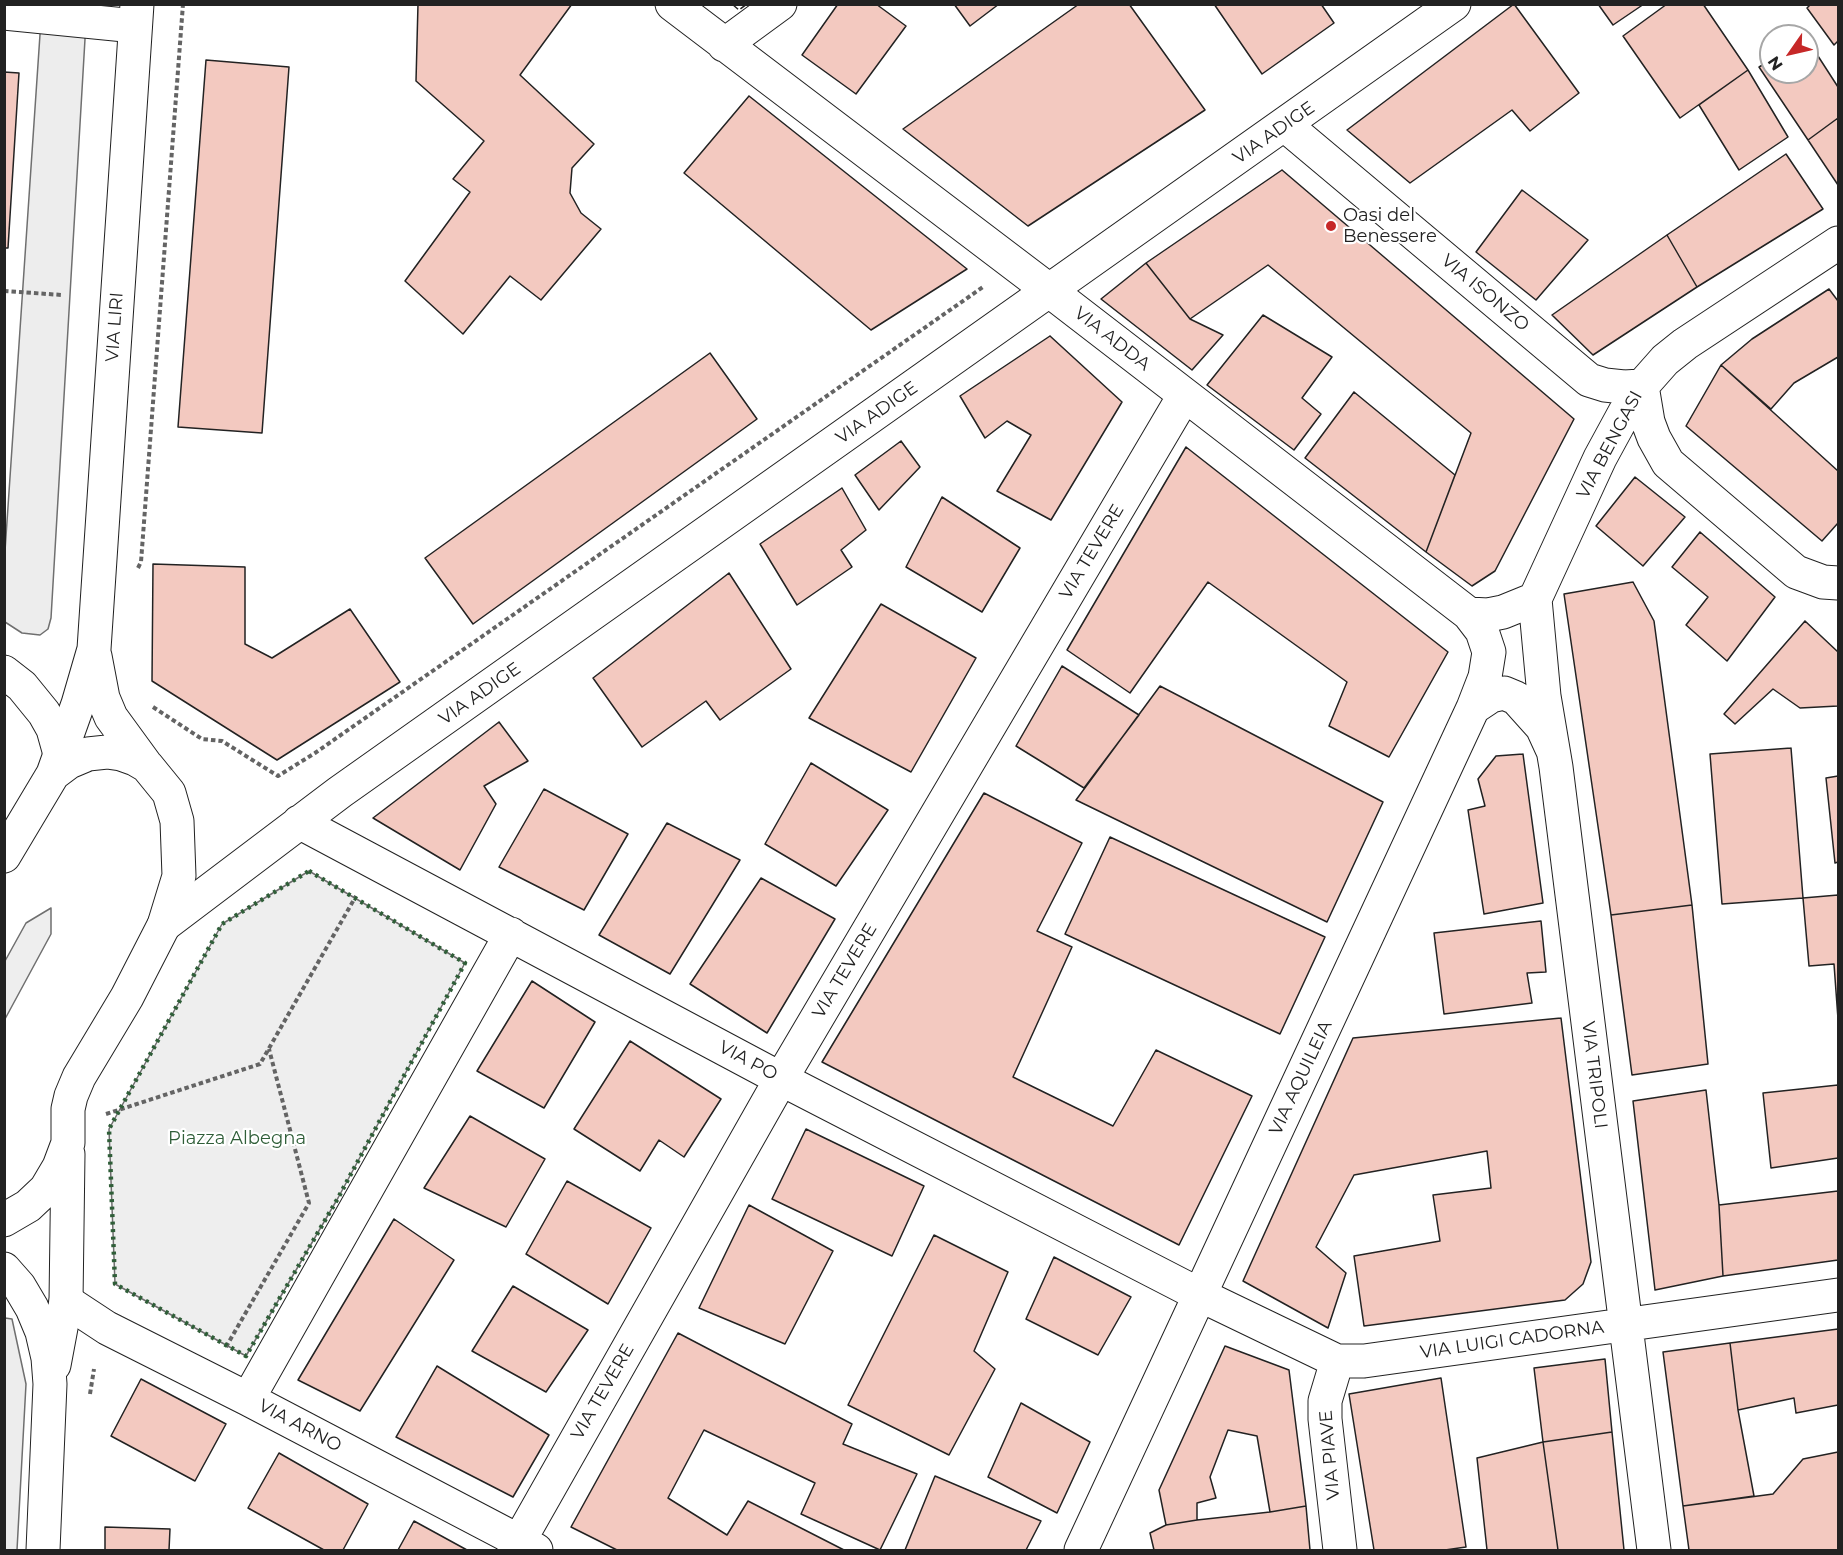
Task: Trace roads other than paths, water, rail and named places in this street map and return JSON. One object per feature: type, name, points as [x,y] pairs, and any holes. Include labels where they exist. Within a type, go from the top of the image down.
[{"type":"street","name":"VIA ADDA","points":[[672,4],[1050,291],[1469,615],[1482,631],[1489,652],[1485,677],[1473,708]]},
{"type":"street","points":[[724,45],[780,4]]},
{"type":"street","name":"VIA ADIGE","points":[[164,925],[299,822],[1454,4]]},
{"type":"street","points":[[4,13],[136,15]]},
{"type":"street","name":"VIA LIRI","points":[[4,856],[56,764],[78,704],[94,649],[136,15]]},
{"type":"street","name":"VIA ISONZO","points":[[1285,125],[1589,380],[1615,386],[1642,386]]},
{"type":"street","name":"VIA BENGASI","points":[[1535,599],[1600,458],[1642,386],[1665,360],[1685,344],[1839,243]]},
{"type":"street","points":[[1642,386],[1648,422],[1668,463],[1796,572],[1823,582],[1839,583]]},
{"type":"street","name":"VIA TEVERE","points":[[522,1548],[781,1079],[1184,396]]},
{"type":"street","points":[[1469,615],[1496,614],[1535,599]]},
{"type":"street","name":"VIA TRIPOLI","points":[[1535,599],[1544,696],[1553,751],[1654,1551]]},
{"type":"street","name":"VIA LIRI","points":[[50,1384],[66,1301],[68,1109],[79,1077],[128,997],[164,925],[179,876],[177,821],[169,793],[111,717],[103,698],[94,649]]},
{"type":"street","points":[[4,672],[22,686],[45,713],[53,729],[56,764],[69,762],[88,754],[107,752],[135,759],[147,766]]},
{"type":"street","points":[[1473,708],[1491,696],[1504,693],[1516,698],[1542,727],[1553,751]]},
{"type":"street","name":"VIA AQUILEIA","points":[[1081,1551],[1473,708]]},
{"type":"street","name":"VIA PO","points":[[299,822],[781,1079],[1200,1295]]},
{"type":"street","points":[[248,1399],[511,934]]},
{"type":"street","points":[[4,1220],[28,1206],[46,1189],[59,1167],[68,1143]]},
{"type":"street","points":[[4,1269],[28,1300],[42,1332],[48,1358],[50,1384],[43,1551]]},
{"type":"street","name":"VIA LUIGI CADORNA","points":[[1200,1295],[1337,1361],[1364,1361],[1839,1295]]},
{"type":"street","name":"VIA ARNO","points":[[66,1301],[99,1323],[248,1399],[522,1548]]},
{"type":"street","name":"VIA PIAVE","points":[[1337,1361],[1325,1401],[1325,1419],[1340,1551]]},
{"type":"place","name":"Oasi del Benessere","points":[[1331,226]]},
{"type":"park label","name":"Piazza Albegna","points":[[237,1139]]}]
